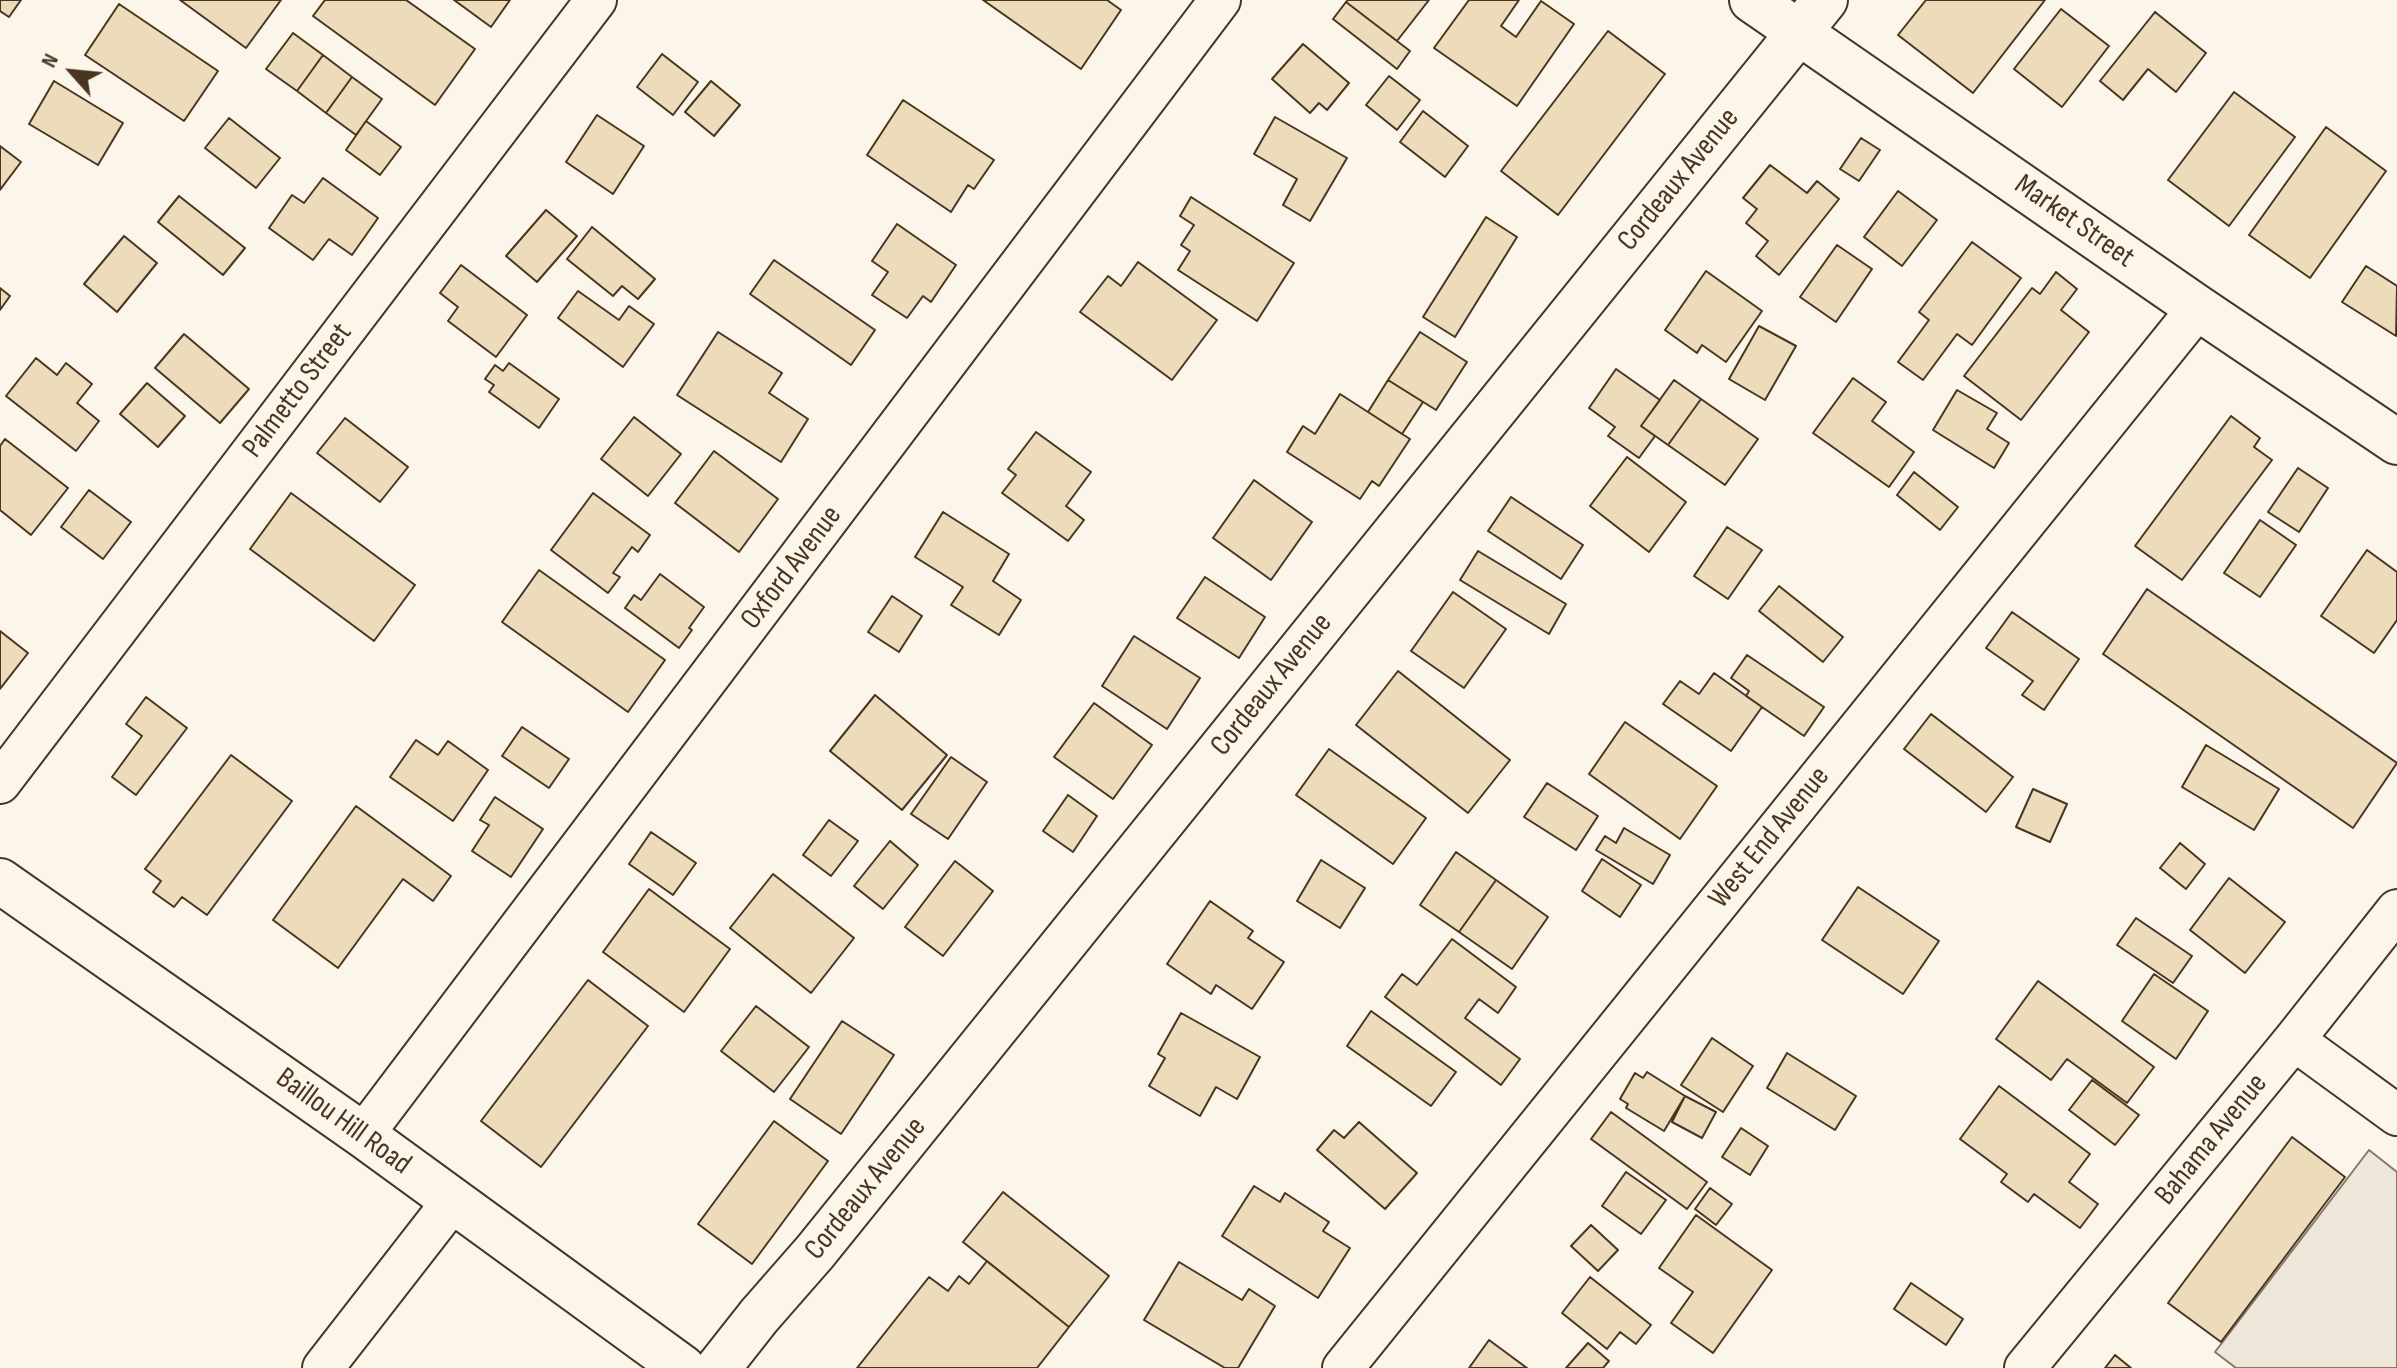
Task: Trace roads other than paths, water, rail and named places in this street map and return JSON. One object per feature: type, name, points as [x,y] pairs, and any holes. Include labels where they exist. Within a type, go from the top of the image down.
[{"type":"street","name":"Palmetto Street","points":[[0,783],[596,0]]},
{"type":"street","name":"Oxford Avenue","points":[[363,1135],[1220,0]]},
{"type":"street","name":"Market Street","points":[[1752,0],[1812,16],[2198,308],[2397,442]]},
{"type":"street","name":"Cordeaux Avenue","points":[[718,1368],[815,1252],[1812,16]]},
{"type":"street","name":"West End Avenue","points":[[1343,1368],[2198,308]]},
{"type":"street","name":"Baillou Hill Road","points":[[0,881],[363,1135],[683,1368]]},
{"type":"street","name":"Bahama Avenue","points":[[2025,1368],[2397,910]]},
{"type":"street","points":[[2294,1040],[2397,1115]]},
{"type":"street","points":[[323,1368],[452,1202]]}]
